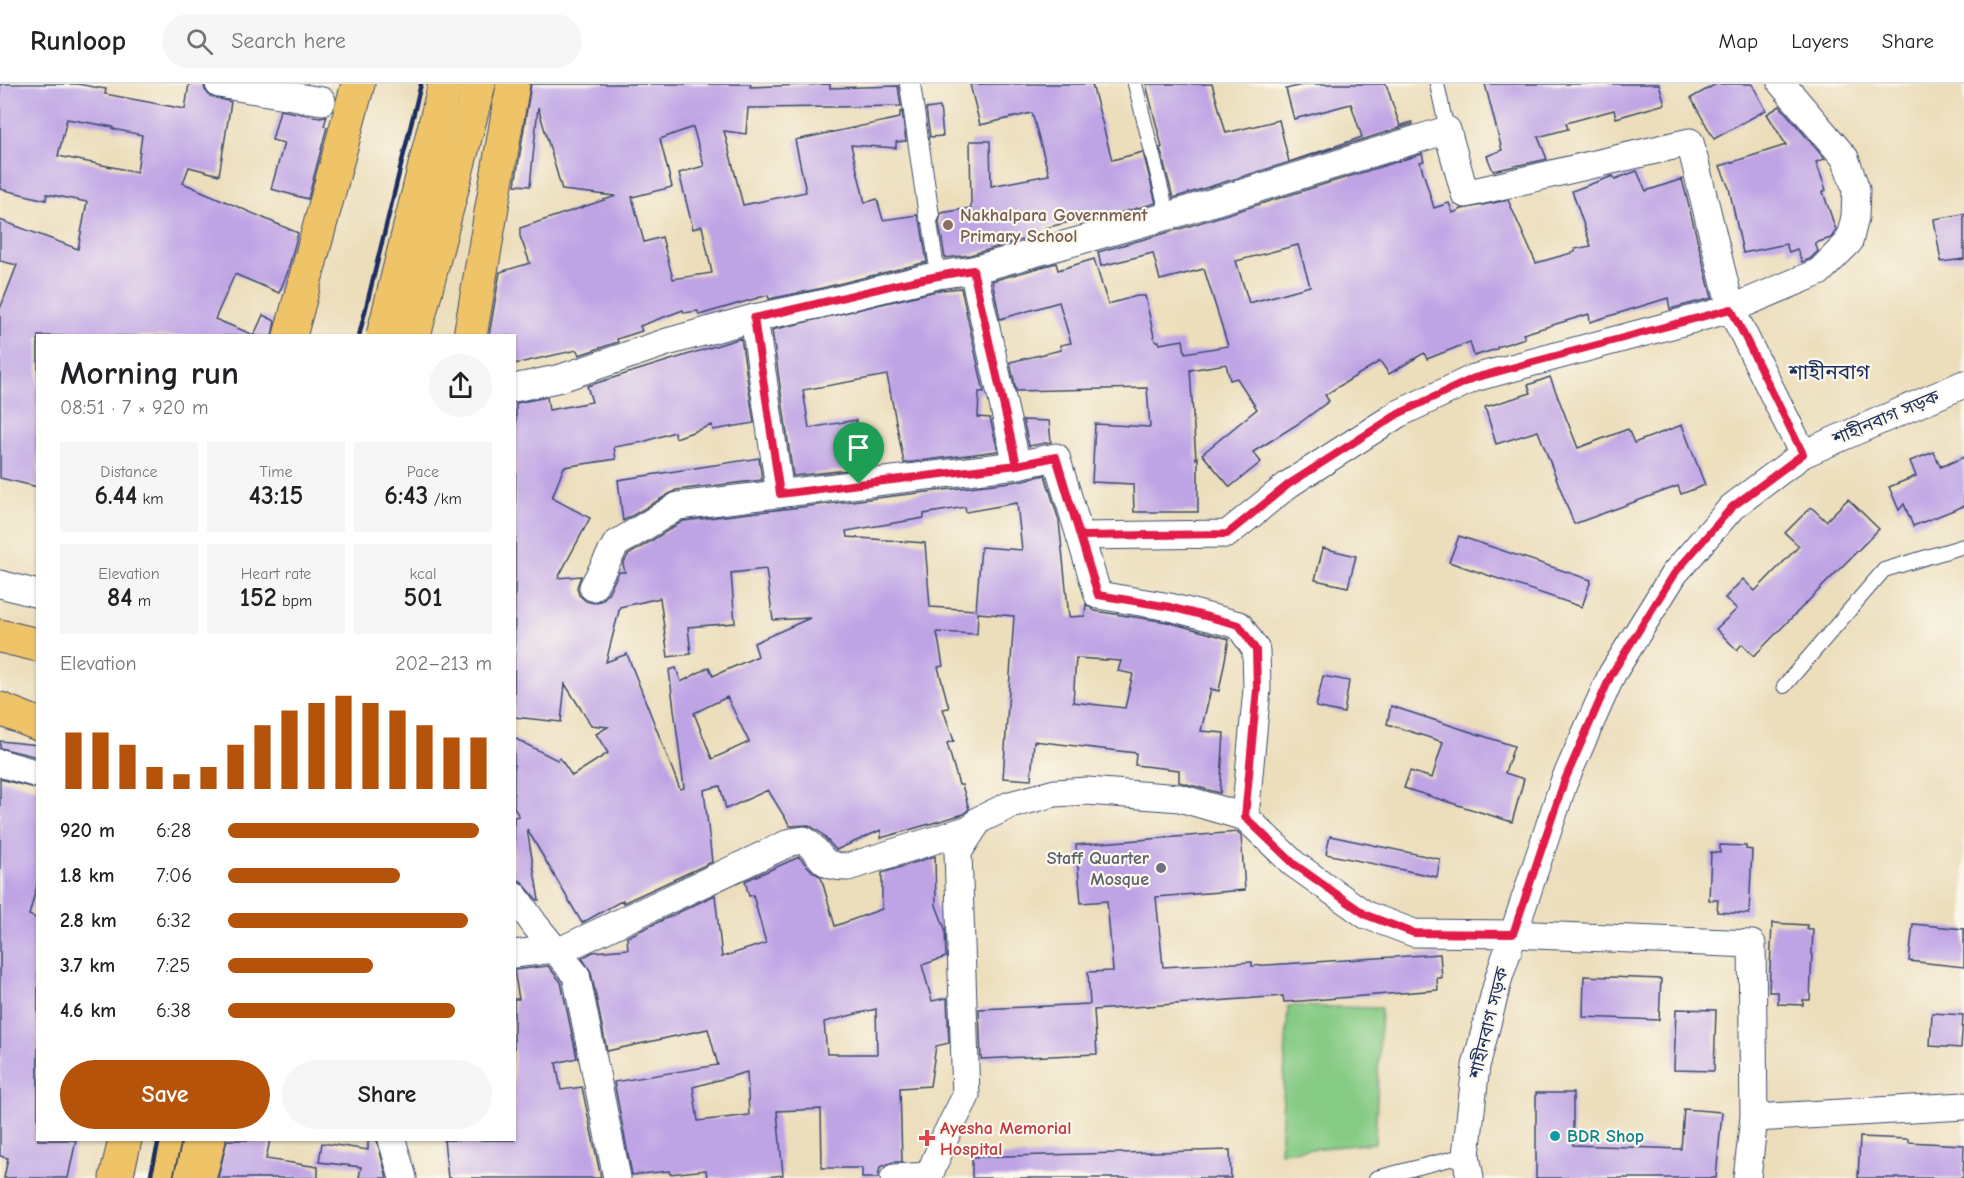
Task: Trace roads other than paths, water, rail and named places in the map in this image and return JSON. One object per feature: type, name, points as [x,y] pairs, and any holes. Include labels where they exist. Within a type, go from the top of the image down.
[{"type":"highway","points":[[291,334],[358,84]]},
{"type":"highway","points":[[382,334],[445,84]]},
{"type":"highway","points":[[414,334],[477,84]]},
{"type":"highway","points":[[470,334],[513,84]]},
{"type":"highway","points":[[0,636],[36,645]]},
{"type":"highway","points":[[0,699],[36,706]]},
{"type":"highway","points":[[0,709],[36,723]]},
{"type":"highway","points":[[114,1178],[123,1141]]},
{"type":"highway","points":[[167,1178],[177,1141]]},
{"type":"highway","points":[[199,1178],[209,1141]]},
{"type":"street","points":[[226,84],[322,101]]},
{"type":"street","points":[[304,334],[365,84]]},
{"type":"street","points":[[421,334],[477,84]]},
{"type":"street","points":[[910,84],[929,216]]},
{"type":"street","points":[[1080,536],[1227,534],[1289,484],[1398,414],[1474,378],[1731,309],[1819,272],[1849,242],[1856,218],[1856,189],[1845,158],[1782,84]]},
{"type":"street","points":[[516,388],[561,378],[667,342],[754,318],[938,275],[973,270],[1168,216],[1447,130],[1465,194],[1690,142],[1731,309],[1803,454]]},
{"type":"street","points":[[973,270],[1017,465]]},
{"type":"street","points":[[754,318],[780,494]]},
{"type":"street","name":"শাহীনবাগ সড়ক","points":[[1468,1167],[1476,1066],[1499,977],[1564,782],[1611,675],[1674,574],[1732,507],[1803,454],[1964,384]]},
{"type":"street","points":[[593,587],[616,543],[678,506],[1017,465],[1056,457],[1098,595],[1170,607],[1239,625],[1256,650],[1257,689],[1245,817]]},
{"type":"street","points":[[0,584],[36,593]]},
{"type":"street","points":[[0,763],[36,773]]},
{"type":"street","points":[[894,1178],[929,1177],[946,1135],[966,1096],[958,852],[978,820],[1010,805],[1055,793],[1088,791],[1180,798],[1245,817],[1294,864],[1366,915],[1414,933],[1513,934],[1752,945],[1754,1118],[1747,1178]]},
{"type":"street","points":[[516,954],[555,950],[791,842],[804,840],[815,848],[820,859],[834,867],[848,867],[973,828]]},
{"type":"street","points":[[516,898],[576,975],[617,1178]]},
{"type":"street","points":[[1754,1118],[1964,1106]]},
{"type":"street","points":[[184,1178],[192,1141]]},
{"type":"street","points":[[392,1141],[403,1178]]},
{"type":"lane","points":[[1135,84],[1168,216]]},
{"type":"lane","points":[[1437,84],[1447,130]]},
{"type":"lane","points":[[929,216],[938,275]]},
{"type":"lane","points":[[1784,686],[1884,570],[1964,546]]},
{"type":"lane","points":[[1376,1178],[1468,1167]]},
{"type":"tram line","points":[[383,334],[445,84]]},
{"type":"tram line","points":[[173,1178],[182,1141]]},
{"type":"railway","points":[[359,334],[421,84]]},
{"type":"railway","points":[[150,1178],[159,1141]]},
{"type":"place","name":"Nakhalpara Government Primary School","points":[[948,225]]},
{"type":"place","name":"Staff Quarter Mosque","points":[[1161,868]]},
{"type":"place","name":"BDR Shop","points":[[1555,1136]]},
{"type":"place","name":"Ayesha Memorial Hospital","points":[[927,1138]]},
{"type":"district","name":"শাহীনবাগ","points":[[1829,372]]}]
